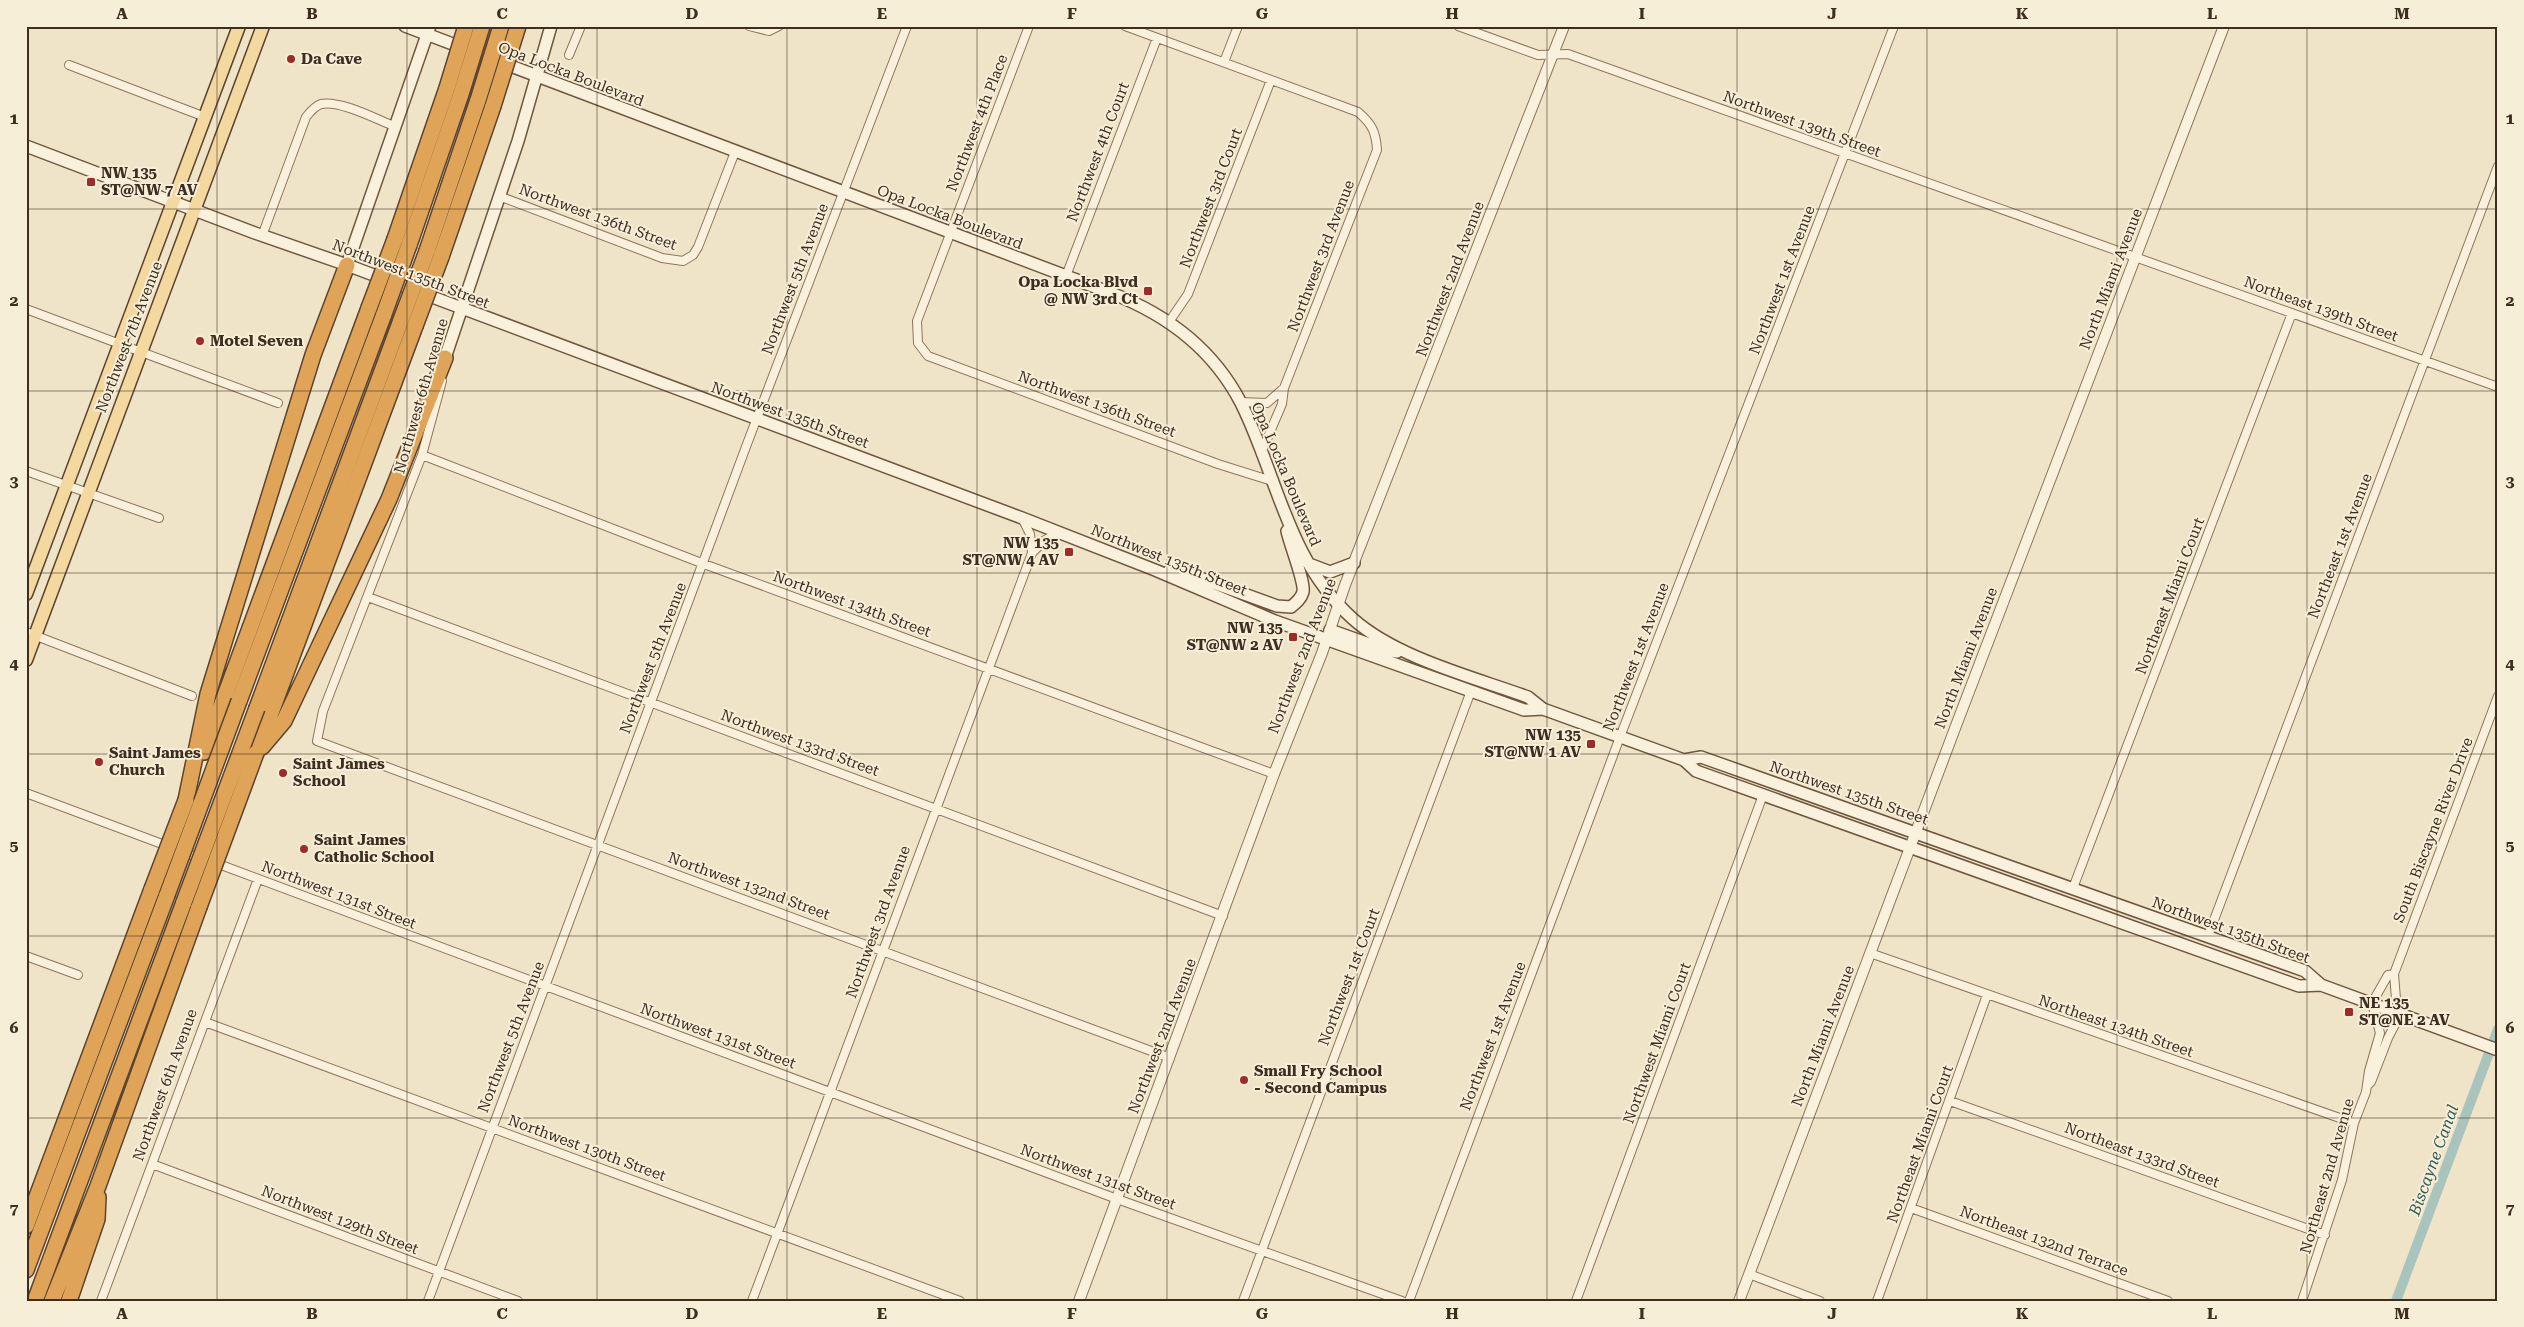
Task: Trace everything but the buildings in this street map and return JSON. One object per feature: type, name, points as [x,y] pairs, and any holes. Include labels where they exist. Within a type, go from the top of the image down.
[{"type":"highway","points":[[26,1226],[395,239],[447,88],[466,26]]},
{"type":"highway","points":[[26,1270],[384,314],[461,94],[482,26]]},
{"type":"highway","points":[[35,1301],[401,320],[478,100],[501,26]]},
{"type":"highway","points":[[278,717],[441,257],[493,106],[518,26]]},
{"type":"highway","points":[[186,800],[208,694],[313,355],[347,265]]},
{"type":"highway","points":[[52,1301],[98,1186],[256,753],[278,717],[389,499],[445,358]]},
{"type":"highway","points":[[26,1212],[46,1173]]},
{"type":"highway","points":[[69,1301],[96,1219],[98,1186]]},
{"type":"main road","name":"Northwest 7th Avenue","points":[[26,594],[239,26]]},
{"type":"main road","name":"Northwest 7th Avenue","points":[[26,660],[31,634],[88,494],[263,26]]},
{"type":"main road","name":"Opa Locka Boulevard","points":[[405,26],[428,31],[537,77],[1125,298],[1169,322],[1209,358],[1240,402],[1286,519],[1308,563],[1338,604]]},
{"type":"main road","name":"Northwest 6th Avenue","points":[[445,358],[537,77],[551,26]]},
{"type":"main road","points":[[347,265],[428,31]]},
{"type":"main road","name":"Northwest 135th Street","points":[[26,146],[262,236],[347,265],[1059,532],[1275,621],[1328,635],[1524,710],[1543,709]]},
{"type":"main road","points":[[1155,570],[1189,574],[1278,606],[1291,607],[1301,596],[1303,585],[1290,548],[1286,519]]},
{"type":"main road","points":[[1308,563],[1330,572],[1354,563]]},
{"type":"main road","name":"Northwest 135th Street","points":[[1338,604],[1364,628],[1408,653],[1528,697],[1543,709],[1684,760],[1696,771],[2299,986],[2321,985]]},
{"type":"main road","points":[[1328,635],[1386,650],[1408,653]]},
{"type":"main road","name":"Northwest 135th Street","points":[[1684,760],[1701,757],[2073,888],[2305,971],[2321,985]]},
{"type":"main road","points":[[1764,795],[1771,789],[1811,803],[1828,802]]},
{"type":"main road","points":[[2321,985],[2401,1012],[2498,1050]]},
{"type":"street","points":[[569,54],[581,26]]},
{"type":"street","points":[[749,26],[769,31],[779,26]]},
{"type":"street","name":"Northwest 5th Avenue","points":[[428,1301],[491,1127],[704,564],[756,419],[907,26]]},
{"type":"street","name":"Northwest 4th Place","points":[[918,343],[917,321],[1029,26]]},
{"type":"street","points":[[1125,26],[1271,80]]},
{"type":"street","points":[[1224,62],[1238,26]]},
{"type":"street","name":"Northwest 139th Street","points":[[1458,26],[1538,55],[1568,54],[2135,257]]},
{"type":"street","name":"Northwest 2nd Avenue","points":[[1079,1301],[1338,604],[1564,26]]},
{"type":"street","name":"Northwest 1st Avenue","points":[[1409,1301],[1620,737],[1894,26]]},
{"type":"street","name":"North Miami Avenue","points":[[1739,1301],[2224,26]]},
{"type":"street","name":"Northwest 4th Court","points":[[1066,276],[1157,38]]},
{"type":"street","points":[[70,65],[205,117]]},
{"type":"street","name":"Northwest 3rd Avenue","points":[[1261,453],[1282,404],[1284,388],[1377,150],[1376,133],[1371,122],[1358,112],[1271,80]]},
{"type":"street","name":"Northwest 3rd Court","points":[[1169,322],[1188,294],[1271,80]]},
{"type":"street","points":[[262,236],[306,117],[315,107],[320,104],[338,104],[394,126]]},
{"type":"street","name":"Northwest 136th Street","points":[[499,196],[662,258],[678,261],[688,258],[700,242],[735,152]]},
{"type":"street","name":"Northeast 1st Avenue","points":[[2208,936],[2498,166]]},
{"type":"street","name":"Northeast 139th Street","points":[[2135,257],[2498,386]]},
{"type":"street","points":[[26,309],[278,403]]},
{"type":"street","name":"Northeast Miami Court","points":[[2073,888],[2292,313]]},
{"type":"street","name":"Northwest 136th Street","points":[[918,343],[928,356],[1218,464],[1272,481]]},
{"type":"street","name":"Northwest 6th Avenue","points":[[317,741],[323,711],[422,455],[441,387],[445,358]]},
{"type":"street","points":[[1240,402],[1267,403],[1284,388]]},
{"type":"street","name":"Northwest 134th Street","points":[[422,455],[704,564],[1274,774]]},
{"type":"street","points":[[26,471],[159,518]]},
{"type":"street","points":[[1022,518],[1030,534],[1032,553]]},
{"type":"street","name":"Northwest 3rd Avenue","points":[[752,1301],[935,807],[1032,553],[1045,540],[1059,532]]},
{"type":"street","name":"Northwest 133rd Street","points":[[368,597],[1223,916]]},
{"type":"street","points":[[31,634],[192,696]]},
{"type":"street","name":"Northwest 1st Court","points":[[1243,1301],[1471,691]]},
{"type":"street","name":"South Biscayne River Drive","points":[[2401,1012],[2396,999],[2394,974],[2498,696]]},
{"type":"street","name":"Northwest 132nd Street","points":[[317,741],[1170,1058]]},
{"type":"street","name":"Northwest 131st Street","points":[[26,793],[1117,1199],[1402,1301]]},
{"type":"street","name":"Northwest Miami Court","points":[[1576,1301],[1764,795]]},
{"type":"street","name":"Northwest 6th Avenue","points":[[101,1301],[258,879]]},
{"type":"street","name":"Northeast 134th Street","points":[[1870,953],[2354,1122]]},
{"type":"street","points":[[26,956],[78,975]]},
{"type":"street","name":"South Biscayne River Drive","points":[[2372,1003],[2388,975],[2394,974]]},
{"type":"street","name":"Northeast Miami Court","points":[[1877,1301],[1987,995]]},
{"type":"street","name":"Northeast 2nd Avenue","points":[[2302,1301],[2342,1180],[2354,1122],[2367,1086],[2369,1071],[2380,1033],[2372,1003]]},
{"type":"street","name":"Northeast 2nd Avenue","points":[[2367,1086],[2371,1082],[2388,1038],[2401,1012]]},
{"type":"street","name":"Northwest 130th Street","points":[[205,1022],[778,1232],[960,1301]]},
{"type":"street","name":"Northeast 133rd Street","points":[[1950,1101],[2325,1235]]},
{"type":"street","name":"Northwest 129th Street","points":[[152,1164],[518,1301]]},
{"type":"street","name":"Northeast 132nd Terrace","points":[[1911,1208],[2168,1301]]},
{"type":"street","points":[[1749,1274],[1820,1301]]},
{"type":"waterway","name":"Biscayne Canal","points":[[2396,1301],[2498,1029]]},
{"type":"place","name":"Da Cave","points":[[291,59]]},
{"type":"place","name":"NW 135 ST@NW 7 AV","points":[[91,182]]},
{"type":"place","name":"Opa Locka Blvd @ NW 3rd Ct","points":[[1148,291]]},
{"type":"place","name":"Motel Seven","points":[[200,341]]},
{"type":"place","name":"NW 135 ST@NW 4 AV","points":[[1069,552]]},
{"type":"place","name":"NW 135 ST@NW 2 AV","points":[[1293,637]]},
{"type":"place","name":"NW 135 ST@NW 1 AV","points":[[1591,744]]},
{"type":"place","name":"Saint James Church","points":[[99,762]]},
{"type":"place","name":"Saint James School","points":[[283,773]]},
{"type":"place","name":"Saint James Catholic School","points":[[304,849]]},
{"type":"place","name":"NE 135 ST@NE 2 AV","points":[[2349,1012]]},
{"type":"place","name":"Small Fry School - Second Campus","points":[[1244,1080]]}]
